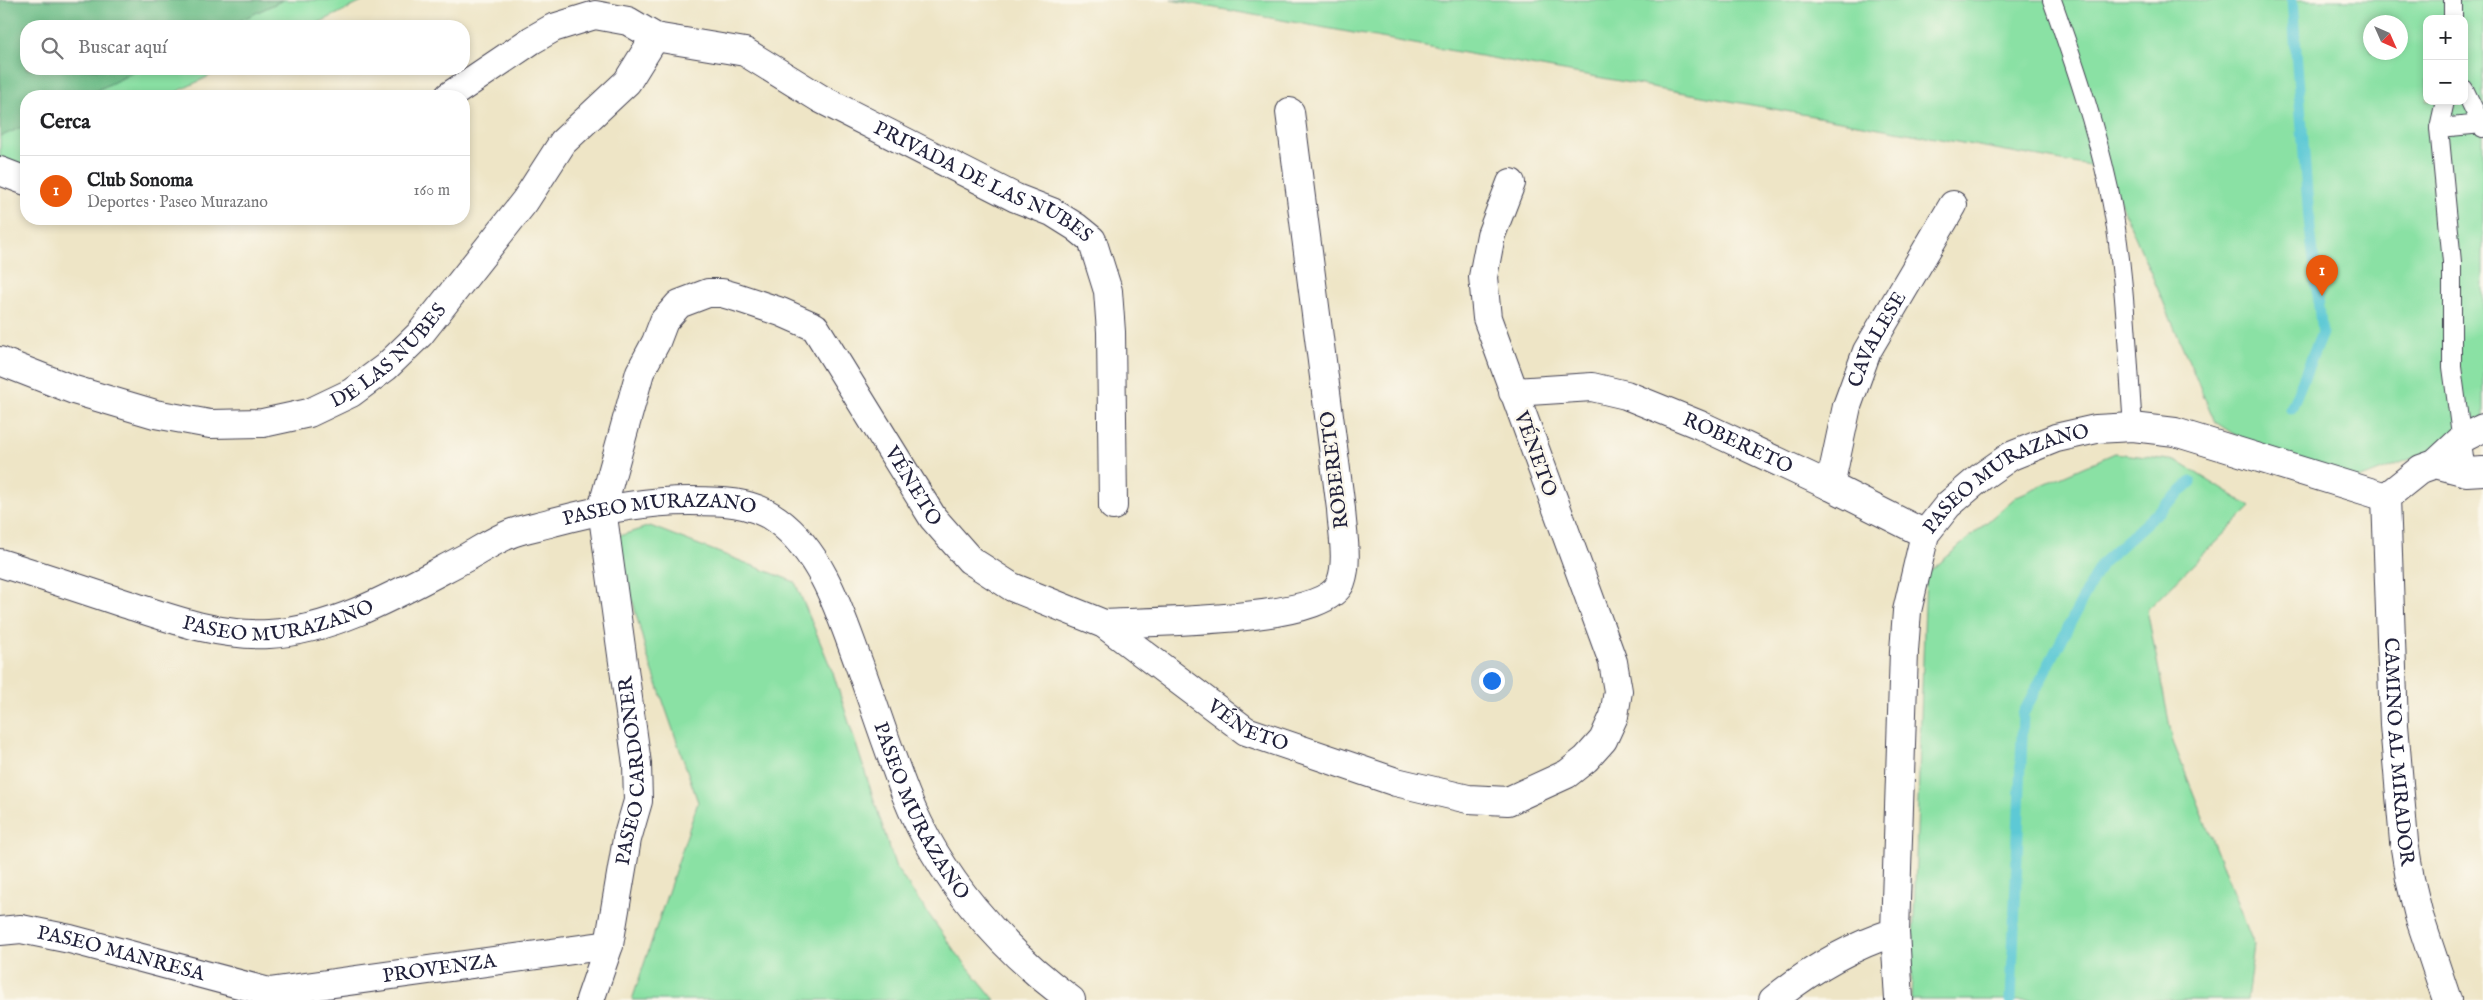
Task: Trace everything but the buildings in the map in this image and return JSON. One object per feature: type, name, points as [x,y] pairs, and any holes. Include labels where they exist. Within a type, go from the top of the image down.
[{"type":"street","points":[[458,90],[553,28],[595,15],[628,21],[655,37]]},
{"type":"street","name":"DE LAS NUBES","points":[[0,361],[92,395],[155,414],[210,424],[263,423],[309,413],[342,397],[386,367],[420,334],[520,208],[563,142],[627,82],[655,37]]},
{"type":"street","name":"PRIVADA DE LAS NUBES","points":[[655,37],[745,52],[821,99],[1016,198],[1052,212],[1092,240],[1108,291],[1111,332],[1113,506]]},
{"type":"street","name":"ROBERETO","points":[[1104,624],[1221,618],[1286,611],[1325,598],[1336,591],[1341,582],[1344,557],[1341,509],[1290,112]]},
{"type":"street","points":[[0,171],[20,179]]},
{"type":"street","name":"VÉNETO","points":[[602,509],[640,372],[656,342],[664,321],[678,304],[708,293],[722,293],[781,312],[815,327],[933,518],[970,560],[1012,587],[1104,624],[1246,731],[1396,782],[1468,799],[1508,801],[1567,774],[1586,759],[1602,740],[1614,716],[1618,691],[1613,662],[1512,392],[1487,318],[1482,277],[1491,235],[1511,183]]},
{"type":"street","name":"CAVALESE","points":[[1830,486],[1847,406],[1867,351],[1953,206]]},
{"type":"street","name":"ROBERETO","points":[[1512,392],[1592,387],[1626,395],[1700,425],[1830,486],[1925,534]]},
{"type":"street","name":"PASEO MURAZANO","points":[[1899,1000],[1896,932],[1904,651],[1908,603],[1925,534],[1948,505],[1981,477],[2011,456],[2056,438],[2096,429],[2133,426],[2176,432],[2386,497]]},
{"type":"street","points":[[2386,497],[2421,469],[2434,464],[2473,433]]},
{"type":"street","points":[[2434,464],[2474,472]]},
{"type":"street","name":"CAMINO AL MIRADOR","points":[[2386,497],[2394,725],[2404,842],[2412,888],[2432,960],[2447,1000]]},
{"type":"street","name":"PASEO MURAZANO","points":[[0,563],[182,622],[242,634],[268,634],[300,630],[340,620],[512,533],[602,509],[665,501],[740,504],[761,509],[779,521],[794,536],[819,568],[836,601],[908,799],[928,839],[957,886],[1001,940],[1050,985],[1070,1000]]},
{"type":"street","name":"PASEO CARDONER","points":[[590,1000],[609,945],[627,839],[638,801],[638,764],[602,509]]},
{"type":"street","name":"PASEO MANRESA","points":[[0,931],[21,929],[70,939],[268,996]]},
{"type":"street","points":[[1773,1000],[1817,967],[1865,942],[1896,932]]},
{"type":"street","name":"PROVENZA","points":[[268,996],[609,945]]},
{"type":"lane","points":[[2052,0],[2075,63],[2109,189],[2117,243],[2133,426]]},
{"type":"lane","points":[[2453,0],[2453,15]]},
{"type":"lane","points":[[2468,96],[2483,124],[2483,128]]},
{"type":"lane","points":[[2445,105],[2439,128],[2452,262],[2452,367],[2473,433],[2474,472]]},
{"type":"lane","points":[[2439,128],[2483,124]]},
{"type":"green space","points":[[0,0],[366,0],[324,20],[20,20],[20,75],[212,75],[180,90],[20,90],[20,168],[0,178]]},
{"type":"green space","points":[[0,0],[283,0],[241,20],[20,20],[20,75],[129,75],[97,90],[20,90],[20,128],[0,137]]},
{"type":"green space","points":[[1171,0],[2483,0],[2483,431],[2338,487],[2232,433],[2215,422],[2106,169]]},
{"type":"green space","points":[[2115,453],[2177,461],[2251,507],[2147,610],[2173,742],[2254,945],[2247,1000],[1911,1000],[1926,575],[2017,496]]},
{"type":"green space","points":[[650,526],[795,582],[833,673],[896,868],[954,950],[995,1000],[632,1000],[698,802],[646,652],[616,537]]},
{"type":"waterway","points":[[2291,409],[2322,333],[2309,219],[2292,0]]},
{"type":"waterway","points":[[2011,1000],[2023,714],[2101,564],[2191,482]]},
{"type":"place","name":"Club Sonoma","points":[[2322,296]]}]
